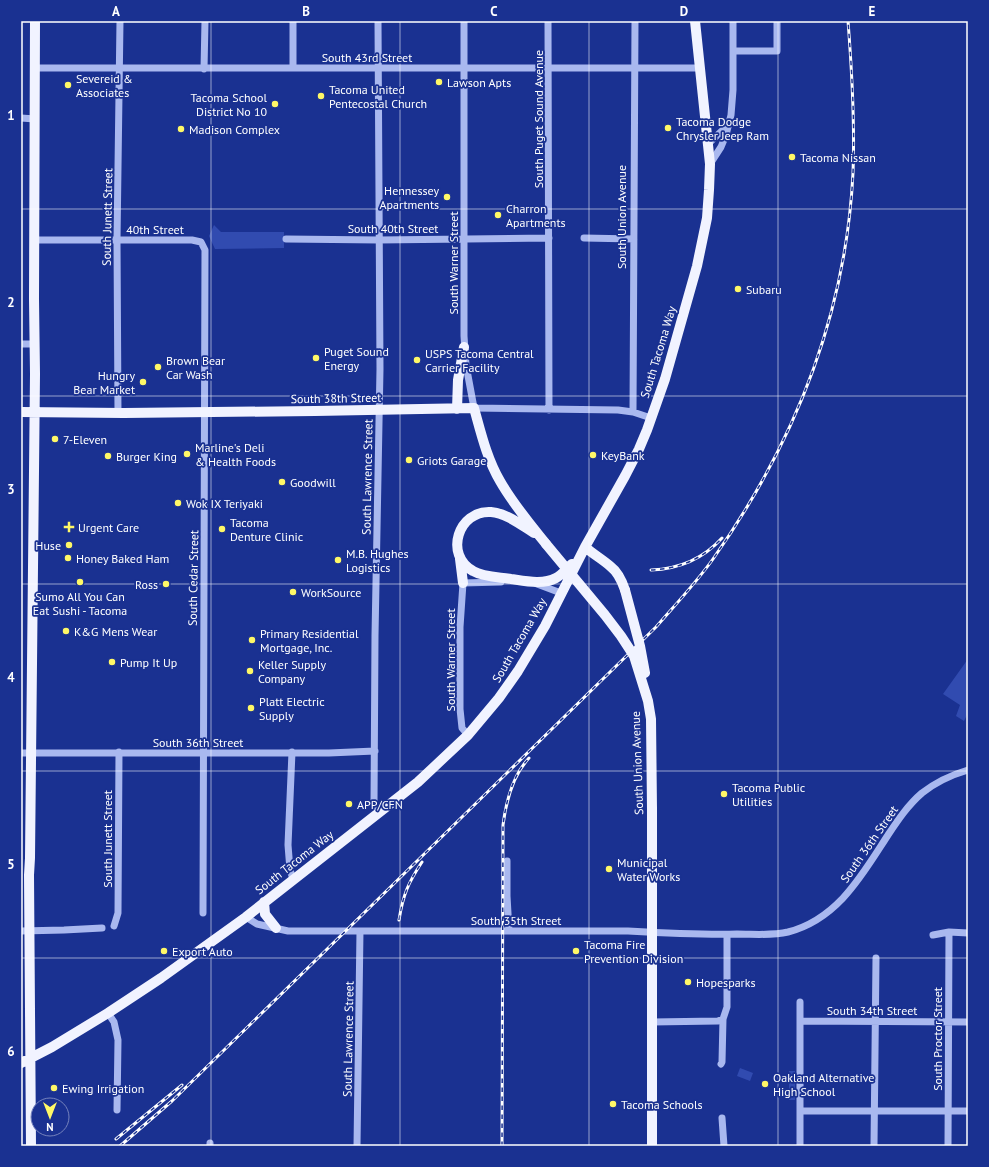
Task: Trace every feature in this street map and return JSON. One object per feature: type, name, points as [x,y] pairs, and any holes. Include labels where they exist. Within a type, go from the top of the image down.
[{"type":"main road","points":[[31,1146],[26,1061],[25,931],[26,753],[34,412],[35,21]]},
{"type":"main road","name":"South Tacoma Way","points":[[26,1061],[108,1013],[161,978],[246,917],[428,774],[468,735],[499,698],[518,671],[544,626],[642,442],[664,379],[699,258],[707,218],[710,190],[710,164],[695,21]]},
{"type":"main road","points":[[457,408],[458,380],[464,347]]},
{"type":"main road","name":"South 38th Street","points":[[21,412],[118,413],[474,408]]},
{"type":"main road","name":"South Union Avenue","points":[[474,408],[484,444],[500,481],[513,502],[621,636],[634,656],[648,701],[651,719],[652,742],[652,1146]]},
{"type":"main road","points":[[463,583],[457,545],[460,530],[467,520],[477,514],[489,512],[506,516],[543,540]]},
{"type":"main road","points":[[585,547],[610,566],[620,578],[626,590],[641,652],[648,701]]},
{"type":"main road","points":[[460,558],[469,569],[474,572],[526,581],[549,581],[557,577],[580,556]]},
{"type":"main road","points":[[264,902],[265,914],[276,928]]},
{"type":"street","name":"South Junett Street","points":[[118,413],[117,240],[120,21]]},
{"type":"street","points":[[204,21],[204,69]]},
{"type":"street","points":[[293,21],[293,68]]},
{"type":"street","name":"South Lawrence Street","points":[[378,21],[379,410],[374,805],[378,812]]},
{"type":"street","name":"South Warner Street","points":[[464,21],[464,347],[469,387],[474,408]]},
{"type":"street","name":"South Puget Sound Avenue","points":[[548,21],[549,410]]},
{"type":"street","name":"South Union Avenue","points":[[633,412],[635,21]]},
{"type":"street","points":[[710,164],[721,147],[726,135],[732,102],[733,21]]},
{"type":"street","points":[[733,51],[777,51],[777,21]]},
{"type":"street","name":"South 43rd Street","points":[[35,68],[700,68]]},
{"type":"street","points":[[21,118],[35,119]]},
{"type":"street","points":[[708,144],[727,126]]},
{"type":"street","name":"South 40th Street","points":[[286,239],[379,240],[549,238]]},
{"type":"street","points":[[584,238],[634,238]]},
{"type":"street","name":"40th Street","points":[[34,240],[192,240],[202,244]]},
{"type":"street","name":"South Cedar Street","points":[[202,244],[205,250],[206,260],[203,913]]},
{"type":"street","points":[[21,344],[34,344]]},
{"type":"street","name":"South 38th Street","points":[[474,408],[618,410],[633,412],[651,418]]},
{"type":"street","points":[[463,583],[526,581],[561,593]]},
{"type":"street","name":"South Warner Street","points":[[463,583],[460,627],[460,709],[462,728],[468,735]]},
{"type":"street","name":"South 36th Street","points":[[26,753],[329,753],[375,751]]},
{"type":"street","name":"South Junett Street","points":[[114,926],[118,913],[119,752]]},
{"type":"street","points":[[292,752],[288,845],[290,870],[293,880]]},
{"type":"street","name":"South 36th Street","points":[[788,932],[812,922],[833,908],[849,892],[903,812],[921,794],[942,780],[968,770]]},
{"type":"street","points":[[507,861],[509,931]]},
{"type":"street","name":"South 35th Street","points":[[246,917],[257,924],[288,931],[628,931],[727,935],[771,935],[788,932]]},
{"type":"street","points":[[25,931],[102,928]]},
{"type":"street","name":"South Lawrence Street","points":[[358,1146],[360,931]]},
{"type":"street","points":[[933,935],[948,932],[968,933]]},
{"type":"street","name":"South Proctor Street","points":[[948,932],[948,1146]]},
{"type":"street","points":[[721,1064],[723,1019],[727,1007],[727,935]]},
{"type":"street","points":[[874,1146],[876,958]]},
{"type":"street","points":[[800,1002],[800,1146]]},
{"type":"street","points":[[108,1013],[114,1022],[118,1040],[117,1110]]},
{"type":"street","points":[[652,1022],[718,1021],[723,1019]]},
{"type":"street","name":"South 34th Street","points":[[800,1022],[968,1022]]},
{"type":"street","points":[[800,1111],[968,1111]]},
{"type":"street","points":[[722,1118],[724,1146]]},
{"type":"shaded area","points":[[214,225],[221,232],[284,232],[284,248],[215,249],[209,236]]},
{"type":"shaded area","points":[[968,659],[968,713],[964,721],[956,716],[960,705],[943,694]]},
{"type":"shaded area","points":[[740,1068],[753,1073],[750,1081],[737,1076]]},
{"type":"shaded area","points":[[789,1071],[795,1071],[795,1100],[789,1100]]},
{"type":"railway","points":[[120,1146],[172,1101],[656,627],[693,585],[713,559],[742,515],[768,470],[791,424],[811,376],[827,327],[840,277],[848,225],[853,173],[853,97],[848,21]]},
{"type":"railway","points":[[651,570],[671,568],[690,562],[707,552],[722,538]]},
{"type":"railway","points":[[502,1146],[503,825],[506,807],[514,781],[523,765],[529,758]]},
{"type":"railway","points":[[399,920],[402,903],[407,890],[413,876],[422,862]]},
{"type":"railway","points":[[116,1139],[182,1085]]},
{"type":"place","name":"Lawson Apts","points":[[439,82]]},
{"type":"place","name":"Severeid & Associates","points":[[68,85]]},
{"type":"place","name":"Tacoma United Pentecostal Church","points":[[321,96]]},
{"type":"place","name":"Tacoma School District No 10","points":[[275,104]]},
{"type":"place","name":"Tacoma Dodge Chrysler Jeep Ram","points":[[668,128]]},
{"type":"place","name":"Madison Complex","points":[[181,129]]},
{"type":"place","name":"Tacoma Nissan","points":[[792,157]]},
{"type":"place","name":"Hennessey Apartments","points":[[447,197]]},
{"type":"place","name":"Charron Apartments","points":[[498,215]]},
{"type":"place","name":"Subaru","points":[[738,289]]},
{"type":"place","name":"Puget Sound Energy","points":[[316,358]]},
{"type":"place","name":"USPS Tacoma Central Carrier Facility","points":[[417,360]]},
{"type":"place","name":"Brown Bear Car Wash","points":[[158,367]]},
{"type":"place","name":"Hungry Bear Market","points":[[143,382]]},
{"type":"place","name":"7-Eleven","points":[[55,439]]},
{"type":"place","name":"Marline's Deli & Health Foods","points":[[187,454]]},
{"type":"place","name":"KeyBank","points":[[593,455]]},
{"type":"place","name":"Burger King","points":[[108,456]]},
{"type":"place","name":"Griots Garage","points":[[409,460]]},
{"type":"place","name":"Goodwill","points":[[282,482]]},
{"type":"place","name":"Wok IX Teriyaki","points":[[178,503]]},
{"type":"place","name":"Urgent Care","points":[[69,527]]},
{"type":"place","name":"Tacoma Denture Clinic","points":[[222,529]]},
{"type":"place","name":"Huse","points":[[69,545]]},
{"type":"place","name":"Honey Baked Ham","points":[[68,558]]},
{"type":"place","name":"M.B. Hughes Logistics","points":[[338,560]]},
{"type":"place","name":"Sumo All You Can Eat Sushi - Tacoma","points":[[80,582]]},
{"type":"place","name":"Ross","points":[[166,584]]},
{"type":"place","name":"WorkSource","points":[[293,592]]},
{"type":"place","name":"K&G Mens Wear","points":[[66,631]]},
{"type":"place","name":"Primary Residential Mortgage, Inc.","points":[[252,640]]},
{"type":"place","name":"Pump It Up","points":[[112,662]]},
{"type":"place","name":"Keller Supply Company","points":[[250,671]]},
{"type":"place","name":"Platt Electric Supply","points":[[251,708]]},
{"type":"place","name":"Tacoma Public Utilities","points":[[724,794]]},
{"type":"place","name":"APP/CFN","points":[[349,804]]},
{"type":"place","name":"Municipal Water Works","points":[[609,869]]},
{"type":"place","name":"Export Auto","points":[[164,951]]},
{"type":"place","name":"Tacoma Fire Prevention Division","points":[[576,951]]},
{"type":"place","name":"Hopesparks","points":[[688,982]]},
{"type":"place","name":"Oakland Alternative High School","points":[[765,1084]]},
{"type":"place","name":"Ewing Irrigation","points":[[54,1088]]},
{"type":"place","name":"Tacoma Schools","points":[[613,1104]]}]
